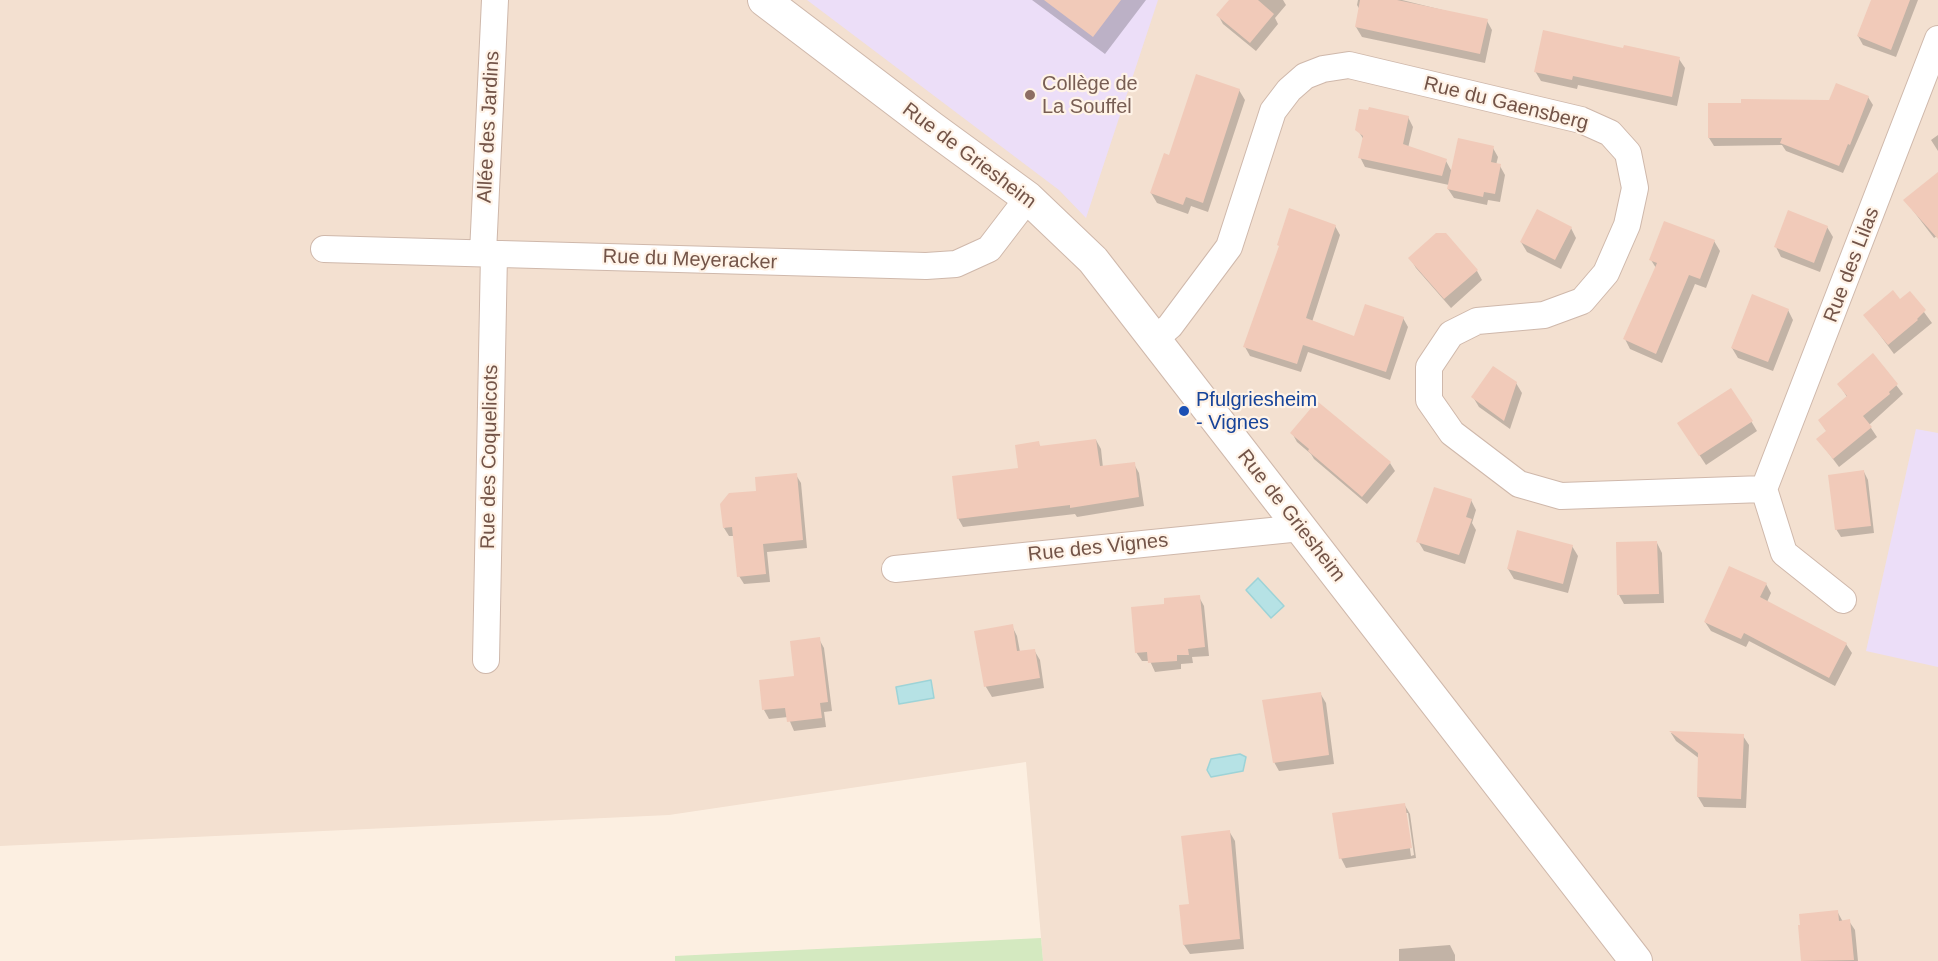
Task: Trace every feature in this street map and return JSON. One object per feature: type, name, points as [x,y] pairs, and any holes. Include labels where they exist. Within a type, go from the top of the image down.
[{"type":"street","name":"Allée des Jardins","points":[[489,254],[495,0]]},
{"type":"street","name":"Rue de Griesheim","points":[[764,0],[1028,198],[1094,260],[1636,961]]},
{"type":"street","name":"Rue des Lilas","points":[[1764,489],[1938,39]]},
{"type":"street","name":"Rue du Gaensberg","points":[[1155,339],[1170,326],[1228,247],[1273,111],[1289,90],[1305,76],[1323,69],[1349,65],[1581,120],[1610,134],[1628,153],[1635,188],[1627,225],[1606,273],[1582,301],[1544,315],[1477,321],[1451,334],[1430,367],[1429,400],[1452,433],[1519,484],[1561,496],[1764,489]]},
{"type":"street","name":"Rue du Meyeracker","points":[[324,249],[926,266],[956,264],[989,249],[1028,198]]},
{"type":"street","name":"Rue des Coquelicots","points":[[486,660],[489,254]]},
{"type":"street","points":[[1764,489],[1784,553],[1843,600]]},
{"type":"street","name":"Rue des Vignes","points":[[895,568],[1301,528]]},
{"type":"shaded area","points":[[0,0],[1938,0],[1938,961],[1043,961],[1026,762],[669,815],[0,846]]},
{"type":"shaded area","name":"Collège de La Souffel","points":[[807,0],[1158,0],[1086,218],[1059,190]]},
{"type":"shaded area","points":[[1916,429],[1938,433],[1938,667],[1866,651]]},
{"type":"green space","points":[[1041,938],[1043,961],[675,961],[675,956]]},
{"type":"water","points":[[1258,578],[1284,606],[1271,618],[1246,590]]},
{"type":"water","points":[[931,680],[934,698],[899,704],[896,687]]},
{"type":"water","points":[[1240,754],[1246,757],[1243,771],[1211,777],[1207,770],[1211,759]]},
{"type":"building","points":[[1044,0],[1121,0],[1093,37]]},
{"type":"building","points":[[1229,0],[1258,0],[1274,14],[1250,43],[1216,15]]},
{"type":"building","points":[[1360,0],[1397,0],[1488,19],[1480,54],[1355,27]]},
{"type":"building","points":[[1871,0],[1910,0],[1891,50],[1857,36]]},
{"type":"building","points":[[1543,30],[1623,48],[1624,45],[1680,57],[1672,97],[1573,76],[1572,80],[1534,72]]},
{"type":"building","points":[[1196,74],[1240,89],[1203,203],[1186,197],[1183,205],[1150,193],[1164,153],[1169,155]]},
{"type":"building","points":[[1836,83],[1869,96],[1850,145],[1848,144],[1839,166],[1780,143],[1782,138],[1708,138],[1708,103],[1741,103],[1741,99],[1829,100]]},
{"type":"building","points":[[1369,107],[1409,116],[1403,144],[1447,159],[1442,176],[1358,158],[1363,136],[1355,130],[1359,109],[1368,110]]},
{"type":"building","points":[[1458,138],[1494,146],[1491,162],[1501,164],[1495,194],[1484,192],[1483,197],[1447,189]]},
{"type":"building","points":[[1938,172],[1938,239],[1903,200]]},
{"type":"building","points":[[1289,208],[1336,225],[1306,318],[1354,336],[1365,304],[1404,317],[1386,372],[1303,345],[1297,364],[1243,347],[1279,246],[1277,245]]},
{"type":"building","points":[[1537,209],[1572,227],[1555,260],[1520,242]]},
{"type":"building","points":[[1788,210],[1828,226],[1814,263],[1774,247]]},
{"type":"building","points":[[1664,221],[1715,240],[1700,279],[1689,275],[1656,354],[1623,339],[1657,263],[1649,260]]},
{"type":"building","points":[[1436,233],[1446,233],[1478,270],[1444,299],[1408,258]]},
{"type":"building","points":[[1893,290],[1900,299],[1910,291],[1926,310],[1918,320],[1888,345],[1863,315]]},
{"type":"building","points":[[1752,294],[1789,309],[1768,362],[1731,348]]},
{"type":"building","points":[[1873,353],[1898,384],[1889,392],[1890,394],[1863,416],[1872,427],[1833,459],[1816,439],[1826,431],[1818,420],[1847,396],[1837,384]]},
{"type":"building","points":[[1493,366],[1517,382],[1504,421],[1471,397]]},
{"type":"building","points":[[1731,388],[1753,421],[1699,456],[1677,423]]},
{"type":"building","points":[[1317,401],[1391,462],[1362,497],[1290,433]]},
{"type":"building","points":[[1096,439],[1100,466],[1135,462],[1139,497],[1070,508],[1070,505],[957,519],[952,476],[1018,468],[1015,445],[1039,441],[1040,446]]},
{"type":"building","points":[[1864,470],[1871,526],[1835,530],[1828,475]]},
{"type":"building","points":[[797,473],[803,540],[763,544],[766,574],[737,577],[732,527],[723,528],[720,504],[729,493],[756,491],[755,477]]},
{"type":"building","points":[[1434,487],[1472,499],[1466,517],[1472,519],[1459,555],[1416,542]]},
{"type":"building","points":[[1517,530],[1573,545],[1563,584],[1507,569]]},
{"type":"building","points":[[1657,541],[1659,594],[1617,595],[1616,542]]},
{"type":"building","points":[[1729,566],[1767,583],[1760,597],[1847,643],[1829,678],[1744,633],[1741,639],[1704,622]]},
{"type":"building","points":[[1200,595],[1205,647],[1188,649],[1189,655],[1177,655],[1177,661],[1148,663],[1147,652],[1135,653],[1131,607],[1164,604],[1164,598]]},
{"type":"building","points":[[1013,624],[1017,651],[1035,649],[1040,678],[984,687],[974,631]]},
{"type":"building","points":[[820,637],[828,702],[820,703],[822,718],[787,722],[785,708],[762,710],[759,680],[794,676],[790,641]]},
{"type":"building","points":[[1321,692],[1329,755],[1273,763],[1262,700]]},
{"type":"building","points":[[1669,731],[1744,734],[1741,799],[1697,797],[1698,753]]},
{"type":"building","points":[[1405,803],[1412,848],[1339,859],[1332,813]]},
{"type":"building","points":[[1230,830],[1240,939],[1183,945],[1179,905],[1189,904],[1181,836]]},
{"type":"building","points":[[1838,910],[1839,921],[1850,919],[1854,960],[1801,961],[1799,914]]},
{"type":"place","name":"Collège de La Souffel","points":[[1030,95]]},
{"type":"place","name":"Pfulgriesheim - Vignes","points":[[1184,411]]}]
